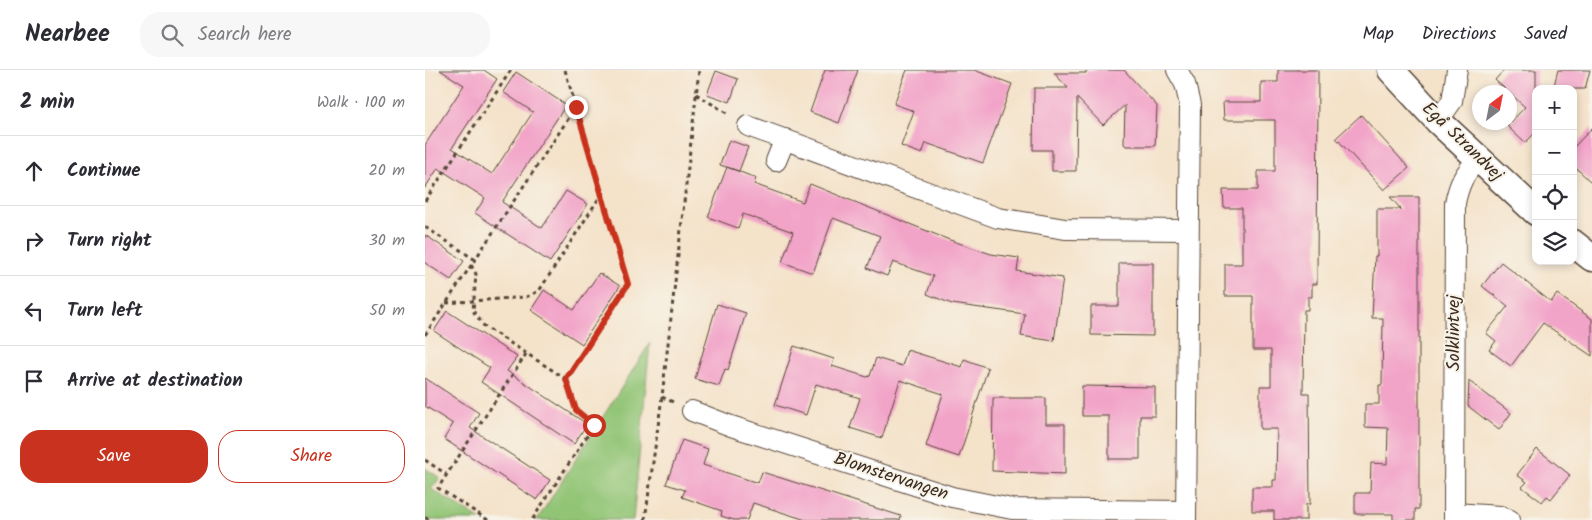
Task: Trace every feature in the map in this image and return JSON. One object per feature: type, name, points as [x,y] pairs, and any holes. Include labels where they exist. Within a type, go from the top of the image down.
[{"type":"street","name":"Blomstervangen","points":[[692,411],[731,426],[953,497],[985,505],[1012,509],[1186,516],[1190,105],[1185,84],[1177,70]]},
{"type":"street","name":"Egå Strandvej","points":[[1391,70],[1438,121],[1532,208]]},
{"type":"street","points":[[1438,121],[1452,102],[1457,70]]},
{"type":"street","points":[[748,126],[998,218],[1065,229],[1188,230]]},
{"type":"street","points":[[776,161],[785,139]]},
{"type":"street","name":"Solklintvej","points":[[1478,160],[1466,172],[1459,185],[1455,203],[1453,517],[1500,516],[1510,520]]},
{"type":"street","points":[[1577,246],[1592,258]]},
{"type":"path","points":[[425,201],[511,70]]},
{"type":"path","points":[[565,70],[628,284],[566,379]]},
{"type":"path","points":[[645,520],[662,397],[699,70]]},
{"type":"path","points":[[696,94],[748,126]]},
{"type":"path","points":[[425,335],[576,107]]},
{"type":"path","points":[[446,303],[526,297],[539,291],[602,194]]},
{"type":"path","points":[[425,227],[474,259]]},
{"type":"path","points":[[471,265],[476,274],[473,311],[484,326],[566,379],[576,410],[594,425],[532,520]]},
{"type":"path","points":[[488,520],[439,488],[446,474],[526,354]]},
{"type":"path","points":[[425,460],[446,474]]},
{"type":"path","points":[[425,518],[432,520]]},
{"type":"green space","points":[[650,343],[633,520],[537,520]]},
{"type":"green space","points":[[425,468],[440,478],[431,489],[481,520],[425,520]]},
{"type":"building","points":[[440,70],[484,70],[497,79],[452,148],[492,174],[533,112],[503,92],[516,72],[566,105],[502,202],[542,228],[566,191],[588,204],[550,262],[475,213],[485,198],[438,168],[425,188],[425,145],[464,85]]},
{"type":"building","points":[[825,70],[858,70],[839,123],[810,112]]},
{"type":"building","points":[[907,70],[974,70],[1012,84],[983,163],[926,143],[922,154],[901,146],[914,111],[894,104]]},
{"type":"building","points":[[1086,70],[1124,70],[1157,106],[1155,146],[1126,146],[1124,144],[1125,105],[1103,125],[1077,98],[1076,171],[1052,171],[1052,150],[1033,150],[1034,88],[1068,88],[1054,73],[1086,73]]},
{"type":"building","points":[[1278,70],[1318,70],[1317,284],[1312,284],[1312,297],[1308,297],[1308,310],[1304,310],[1303,393],[1309,393],[1310,504],[1306,504],[1306,520],[1274,520],[1274,511],[1252,511],[1252,487],[1273,487],[1273,480],[1276,480],[1277,429],[1260,429],[1260,386],[1271,386],[1271,350],[1253,350],[1253,296],[1225,296],[1225,264],[1242,264],[1242,208],[1224,208],[1223,190],[1258,190],[1258,171],[1275,171],[1275,120],[1224,120],[1223,102],[1261,102],[1261,82],[1278,82]]},
{"type":"building","points":[[1504,70],[1536,70],[1536,85],[1532,85],[1532,136],[1525,143],[1511,130],[1517,130],[1517,115],[1525,107],[1517,100],[1517,85],[1501,85],[1495,80]]},
{"type":"building","points":[[1558,70],[1590,70],[1585,89],[1577,89],[1577,85],[1554,85]]},
{"type":"building","points":[[716,71],[738,79],[730,102],[707,94]]},
{"type":"building","points":[[1361,115],[1409,168],[1384,190],[1336,138]]},
{"type":"building","points":[[1592,128],[1592,183],[1577,169],[1577,144]]},
{"type":"building","points":[[729,140],[748,147],[739,171],[720,165]]},
{"type":"building","points":[[727,167],[756,178],[754,184],[803,202],[810,184],[947,239],[991,254],[1019,258],[1017,271],[1063,278],[1054,341],[1021,336],[1025,314],[952,304],[927,294],[933,276],[893,262],[887,276],[867,268],[880,236],[833,218],[813,273],[782,262],[793,232],[743,214],[738,228],[708,217]]},
{"type":"building","points":[[1390,197],[1419,197],[1419,509],[1415,509],[1415,520],[1393,520],[1393,514],[1355,514],[1355,493],[1370,493],[1371,463],[1387,464],[1388,428],[1365,427],[1365,404],[1379,404],[1379,385],[1382,385],[1383,318],[1372,318],[1375,256],[1377,256],[1377,209],[1401,209]]},
{"type":"building","points":[[425,235],[464,261],[451,280],[425,263]]},
{"type":"building","points":[[1501,262],[1551,302],[1557,294],[1592,319],[1592,356],[1543,323],[1511,366],[1489,350],[1496,341],[1486,333],[1508,306],[1482,286]]},
{"type":"building","points":[[1119,263],[1153,263],[1153,336],[1091,335],[1091,306],[1119,306]]},
{"type":"building","points":[[599,273],[620,286],[582,344],[531,310],[544,290],[574,310]]},
{"type":"building","points":[[717,304],[746,313],[728,370],[725,369],[719,386],[695,379]]},
{"type":"building","points":[[447,311],[517,357],[507,371],[587,424],[574,444],[481,382],[490,368],[434,331]]},
{"type":"building","points":[[794,346],[834,359],[832,366],[867,377],[870,376],[876,358],[902,366],[907,350],[962,367],[964,359],[988,368],[959,457],[926,446],[943,394],[900,380],[882,438],[850,428],[860,398],[816,384],[806,415],[775,405]]},
{"type":"building","points":[[425,378],[479,413],[470,428],[550,480],[537,500],[444,439],[453,424],[425,406]]},
{"type":"building","points":[[1469,381],[1511,413],[1499,430],[1468,406]]},
{"type":"building","points":[[1082,386],[1155,387],[1155,416],[1140,416],[1140,459],[1109,459],[1109,416],[1082,416]]},
{"type":"building","points":[[993,398],[1046,398],[1046,424],[1065,424],[1065,474],[992,471]]},
{"type":"building","points":[[682,440],[708,449],[703,465],[758,483],[762,472],[901,516],[900,520],[806,520],[753,503],[747,520],[734,520],[721,516],[722,511],[682,497],[685,490],[666,484]]},
{"type":"building","points":[[1537,449],[1570,475],[1551,499],[1547,496],[1542,502],[1522,487],[1527,482],[1517,475]]},
{"type":"route","points":[[576,107],[628,284],[566,379],[576,410],[594,425]]}]
